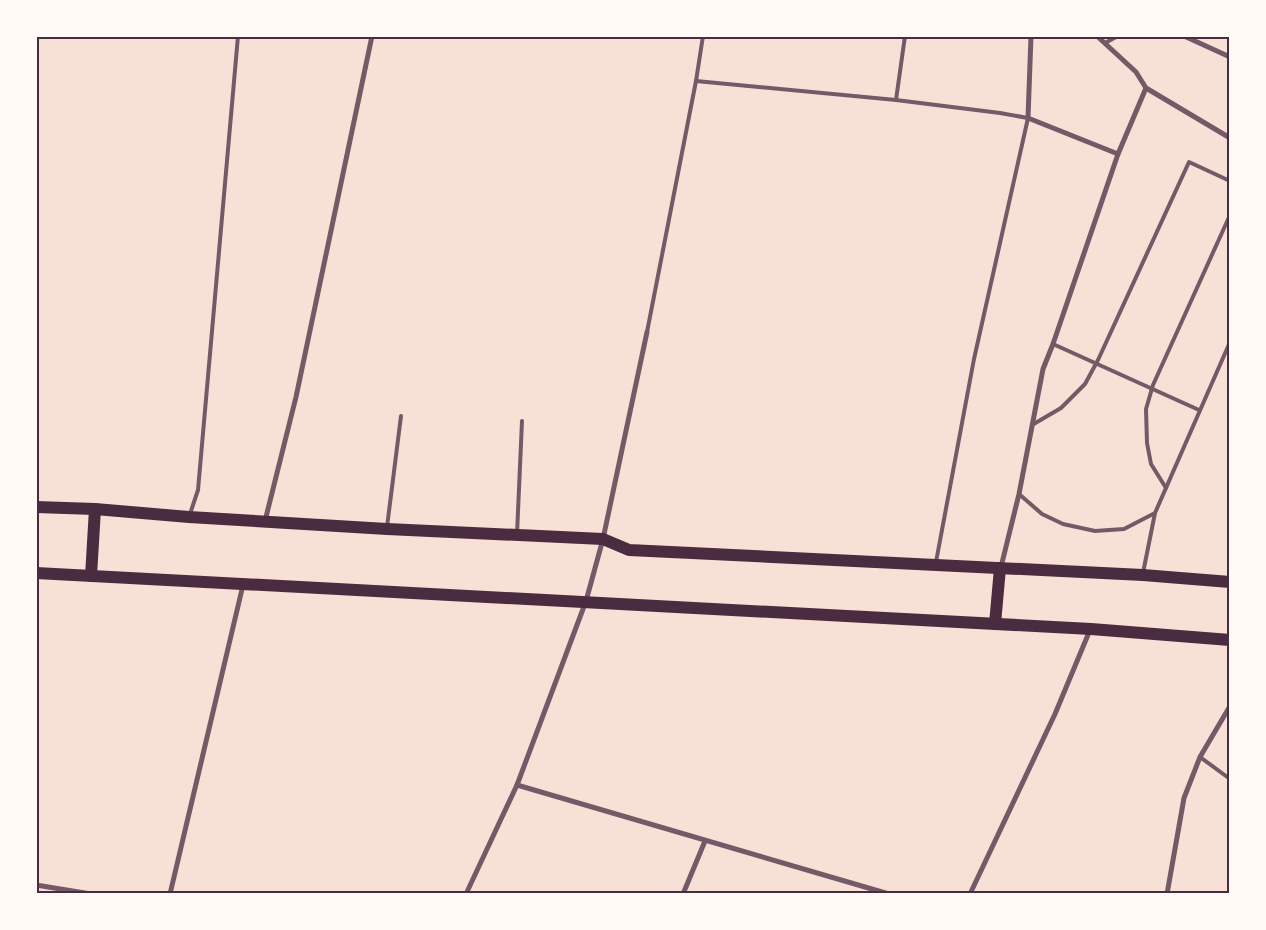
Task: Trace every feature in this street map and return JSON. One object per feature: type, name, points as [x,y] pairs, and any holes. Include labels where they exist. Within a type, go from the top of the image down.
[{"type":"main road","points":[[36,507],[95,509],[189,517],[387,529],[603,539],[629,550],[1000,568],[1230,582]]},
{"type":"main road","points":[[91,576],[95,509]]},
{"type":"main road","points":[[995,624],[1000,568]]},
{"type":"main road","points":[[36,573],[1091,629],[1230,640]]},
{"type":"street","points":[[265,522],[296,397],[372,36]]},
{"type":"street","points":[[1031,36],[1028,118],[1118,154]]},
{"type":"street","points":[[1097,36],[1136,72],[1146,88],[1230,138]]},
{"type":"street","points":[[1184,36],[1230,58]]},
{"type":"street","points":[[1000,568],[1018,494],[1043,369],[1118,154],[1146,88]]},
{"type":"street","points":[[466,894],[517,785],[586,601],[603,539],[647,332]]},
{"type":"street","points":[[170,894],[243,584]]},
{"type":"street","points":[[970,894],[1055,714],[1091,629]]},
{"type":"street","points":[[1167,894],[1184,798],[1200,757],[1230,706]]},
{"type":"street","points":[[517,785],[889,894]]},
{"type":"street","points":[[683,894],[705,841]]},
{"type":"street","points":[[36,885],[91,894]]},
{"type":"lane","points":[[189,517],[198,490],[238,36]]},
{"type":"lane","points":[[647,332],[704,36]]},
{"type":"lane","points":[[896,100],[905,36]]},
{"type":"lane","points":[[1105,43],[1118,36]]},
{"type":"lane","points":[[696,81],[896,100],[1028,118],[974,359],[935,565]]},
{"type":"lane","points":[[1032,425],[1061,408],[1085,384],[1098,360],[1189,162],[1230,181]]},
{"type":"lane","points":[[1166,488],[1151,464],[1147,443],[1146,409],[1153,385],[1230,215]]},
{"type":"lane","points":[[1143,576],[1155,513],[1230,342]]},
{"type":"lane","points":[[1053,344],[1199,410]]},
{"type":"lane","points":[[387,529],[400,416]]},
{"type":"lane","points":[[517,536],[522,421]]},
{"type":"lane","points":[[1018,494],[1042,514],[1063,524],[1095,531],[1124,529],[1155,513]]},
{"type":"lane","points":[[1200,757],[1230,779]]}]
